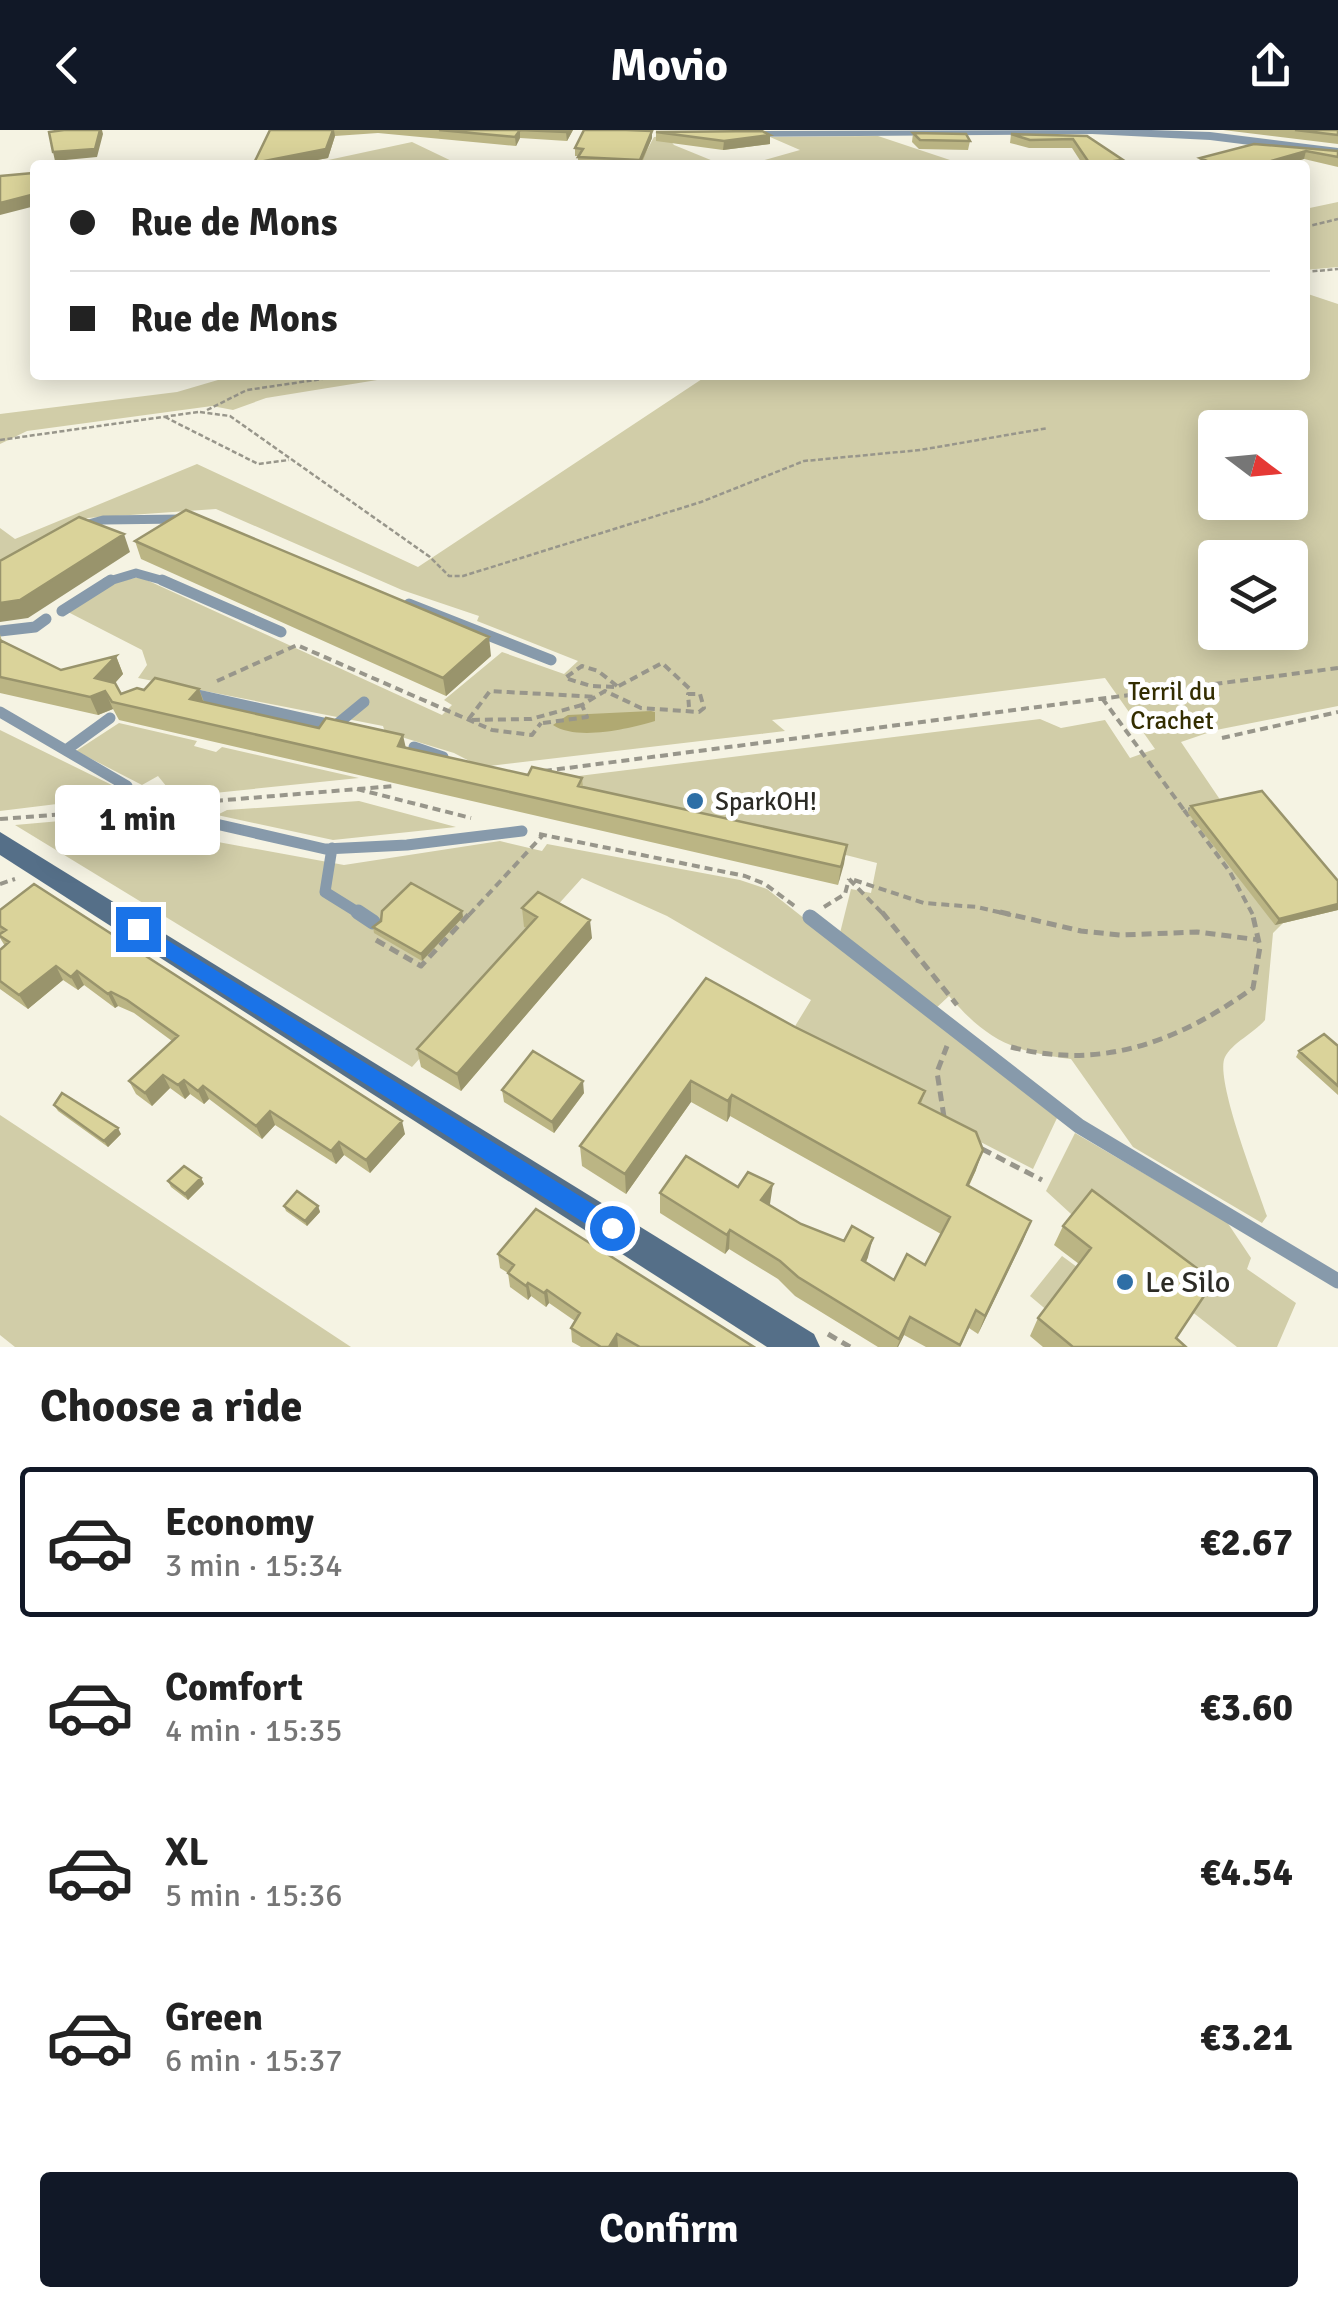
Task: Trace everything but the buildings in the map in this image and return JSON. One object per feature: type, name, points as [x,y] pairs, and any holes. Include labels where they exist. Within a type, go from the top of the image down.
[{"type":"main road","points":[[0,842],[801,1347]]},
{"type":"street","points":[[720,134],[1085,132],[1210,136],[1338,152]]},
{"type":"lane","points":[[66,535],[102,520],[194,519]]},
{"type":"lane","points":[[62,610],[114,576],[134,572],[148,574],[281,632]]},
{"type":"lane","points":[[390,597],[551,660]]},
{"type":"lane","points":[[0,631],[35,626],[46,618]]},
{"type":"lane","points":[[173,689],[352,729]]},
{"type":"lane","points":[[336,726],[364,702]]},
{"type":"lane","points":[[0,712],[128,786]]},
{"type":"lane","points":[[66,750],[110,718]]},
{"type":"lane","points":[[414,747],[461,764]]},
{"type":"lane","points":[[194,820],[332,848],[407,845],[522,832]]},
{"type":"lane","points":[[332,848],[324,892],[373,922]]},
{"type":"lane","points":[[810,917],[1079,1126],[1338,1281]]},
{"type":"path","points":[[1310,226],[1338,219]]},
{"type":"path","points":[[1310,272],[1338,269]]},
{"type":"path","points":[[200,412],[247,390],[315,380]]},
{"type":"path","points":[[0,440],[161,416],[200,412],[230,416],[430,557],[449,576],[463,576],[701,502],[804,461],[920,450],[1048,428]]},
{"type":"path","points":[[161,416],[258,464],[292,459]]},
{"type":"path","points":[[190,693],[297,645],[492,730],[526,736],[538,732],[541,719]]},
{"type":"path","points":[[541,719],[582,705],[605,690],[618,686],[662,662],[700,694],[704,708],[699,712],[689,707],[667,711],[629,708],[605,690],[564,678],[582,666],[598,670],[618,686]]},
{"type":"path","points":[[544,771],[946,722],[1338,668]]},
{"type":"path","points":[[468,720],[490,690],[541,696],[596,696]]},
{"type":"path","points":[[689,707],[686,696],[693,692]]},
{"type":"path","points":[[1004,1046],[1070,1059],[1108,1055],[1220,1014],[1253,988],[1260,940],[1234,881],[1102,698]]},
{"type":"path","points":[[468,720],[587,717],[582,705]]},
{"type":"path","points":[[1222,738],[1338,712]]},
{"type":"path","points":[[0,819],[394,786]]},
{"type":"path","points":[[357,788],[522,832],[744,876],[765,884],[810,917],[844,894],[849,878]]},
{"type":"path","points":[[1184,810],[1200,808]]},
{"type":"path","points":[[375,939],[421,966],[543,835]]},
{"type":"path","points":[[849,878],[924,903],[977,907],[1081,931],[1120,935],[1197,932],[1260,940]]},
{"type":"path","points":[[849,878],[866,893],[960,1009]]},
{"type":"path","points":[[948,1132],[935,1067],[959,1033]]},
{"type":"path","points":[[979,1148],[1042,1180]]},
{"type":"green space","points":[[666,136],[674,145],[711,160],[642,160],[654,137]]},
{"type":"green space","points":[[878,136],[950,160],[765,160],[800,150],[770,137]]},
{"type":"green space","points":[[412,142],[450,160],[328,160]]},
{"type":"green space","points":[[1338,202],[1338,267],[1310,270],[1310,208]]},
{"type":"green space","name":"Terril du Crachet","points":[[1310,295],[1338,304],[1338,706],[1216,730],[1181,742],[1223,804],[1283,923],[1273,933],[1265,1020],[1228,1052],[1223,1069],[1231,1109],[1267,1216],[1262,1223],[1133,1147],[1071,1059],[1002,1041],[976,1024],[949,996],[934,1010],[839,937],[851,889],[871,893],[877,863],[619,797],[538,781],[1040,719],[1061,728],[1105,720],[1130,758],[1155,749],[1105,678],[772,720],[785,731],[481,767],[454,753],[385,732],[383,726],[138,678],[147,665],[142,650],[66,611],[109,583],[140,577],[442,715],[452,705],[444,700],[502,652],[564,674],[578,661],[477,621],[479,616],[402,590],[216,509],[87,518],[0,565],[0,528],[15,539],[197,464],[418,567],[700,380],[1310,380]]},
{"type":"green space","points":[[218,380],[377,380],[266,398],[233,410],[212,406],[27,431],[0,444],[0,414],[177,392]]},
{"type":"green space","points":[[119,723],[197,741],[194,746],[216,752],[222,747],[359,778],[175,797],[158,776],[142,785],[76,751]]},
{"type":"green space","points":[[0,730],[120,789],[122,796],[0,811]]},
{"type":"green space","points":[[359,801],[456,827],[333,840],[217,815],[227,810]]},
{"type":"green space","points":[[151,813],[169,833],[344,865],[500,841],[542,851],[547,844],[740,880],[767,889],[1057,1118],[1033,1169],[800,1049],[789,1036],[811,1000],[667,916],[582,878],[412,1067],[15,825]]},
{"type":"green space","points":[[0,1115],[351,1347],[15,1347],[0,1335]]},
{"type":"green space","points":[[1075,1133],[1227,1222],[1251,1258],[1247,1269],[1296,1303],[1277,1347],[1237,1347],[1094,1235],[1046,1191]]},
{"type":"green space","points":[[1062,1256],[1092,1278],[1062,1323],[1030,1296]]},
{"type":"shaded area","points":[[655,712],[655,721],[617,730],[575,732],[553,725],[568,715]]},
{"type":"place","name":"SparkOH!","points":[[695,801]]},
{"type":"place","name":"Le Silo","points":[[1125,1282]]},
{"type":"route","points":[[138,929],[612,1228]]}]
